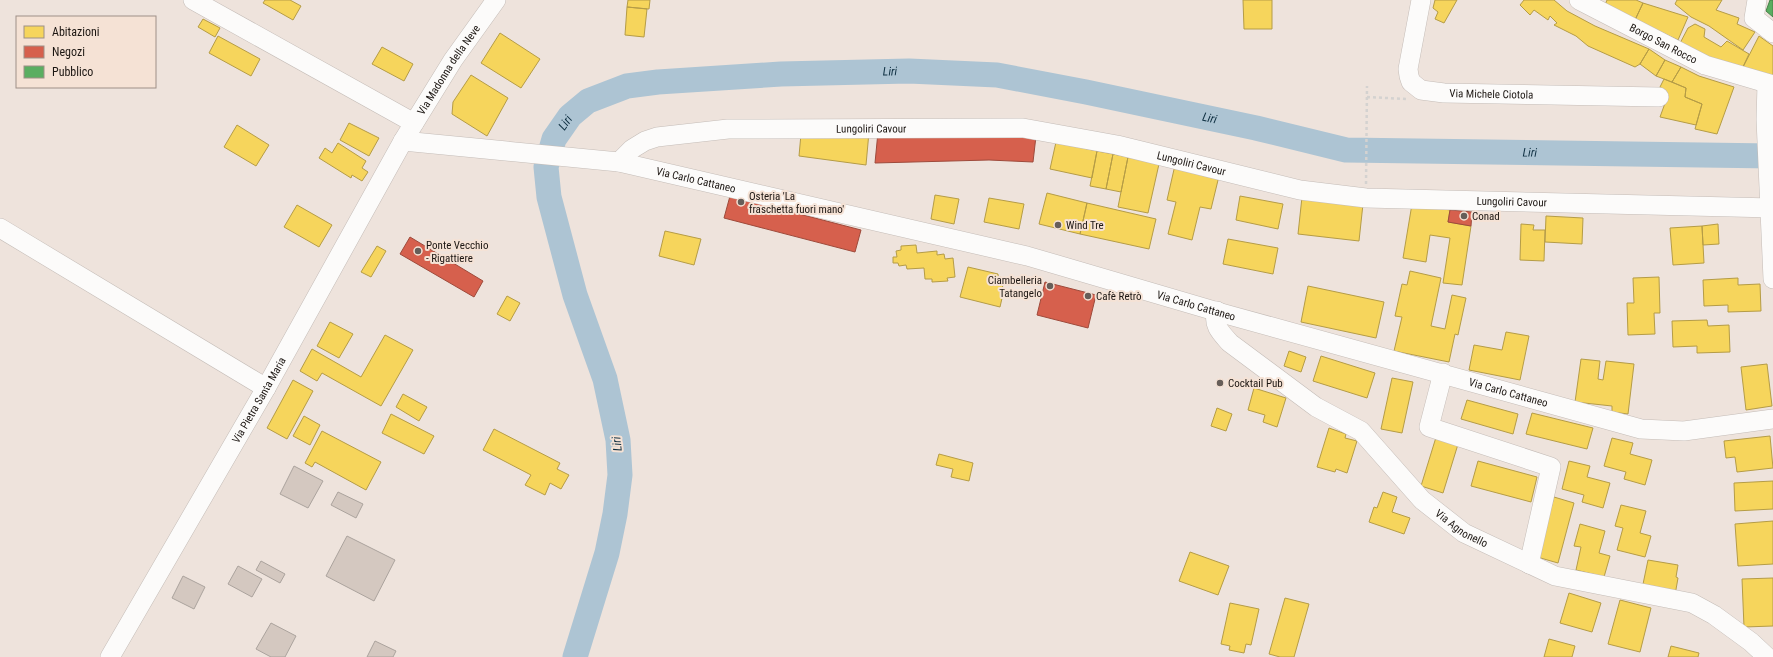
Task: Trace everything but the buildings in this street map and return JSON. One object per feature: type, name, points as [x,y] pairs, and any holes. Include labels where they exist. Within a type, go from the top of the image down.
[{"type":"street","points":[[193,0],[414,123]]},
{"type":"street","name":"Via Madonna della Neve","points":[[403,141],[453,60],[496,0]]},
{"type":"street","name":"Via Michele Ciotola","points":[[1422,0],[1408,69],[1411,82],[1422,90],[1444,93],[1659,97]]},
{"type":"street","name":"Borgo San Rocco","points":[[1579,0],[1705,65],[1764,83]]},
{"type":"street","points":[[1757,0],[1754,18],[1773,33]]},
{"type":"street","points":[[1764,83],[1771,208],[1773,279]]},
{"type":"street","name":"Lungoliri Cavour","points":[[612,162],[645,141],[657,137],[728,129],[1023,128],[1117,145],[1300,190],[1331,195],[1366,198],[1771,208]]},
{"type":"street","name":"Via Carlo Cattaneo","points":[[403,141],[612,162],[1027,256],[1216,311],[1641,429],[1684,431],[1773,419]]},
{"type":"street","name":"Via Pietra Santa Maria","points":[[110,657],[266,388],[403,141]]},
{"type":"street","points":[[0,228],[266,388]]},
{"type":"street","name":"Via Agnonello","points":[[1216,311],[1215,324],[1230,343],[1316,407],[1361,431],[1428,505],[1464,533],[1555,576],[1692,603],[1714,615],[1751,642],[1767,657]]},
{"type":"street","points":[[1443,373],[1429,426],[1551,467],[1529,564]]},
{"type":"path","points":[[1366,185],[1367,86]]},
{"type":"waterway","name":"Liri","points":[[575,657],[607,553],[615,514],[620,475],[618,440],[605,379],[575,295],[549,197],[546,167],[554,139],[570,116],[588,101],[627,86],[658,82],[781,74],[909,71],[997,75],[1256,128],[1346,150],[1773,156]]},
{"type":"place","name":"Osteria 'La fraschetta fuori mano'","points":[[741,202]]},
{"type":"place","name":"Conad","points":[[1464,216]]},
{"type":"place","name":"Wind Tre","points":[[1058,225]]},
{"type":"place","name":"Ponte Vecchio - Rigattiere","points":[[418,251]]},
{"type":"place","name":"Ciambelleria Tatangelo","points":[[1050,286]]},
{"type":"place","name":"Cafè Retrò","points":[[1088,296]]},
{"type":"place","name":"Cocktail Pub","points":[[1220,383]]}]
